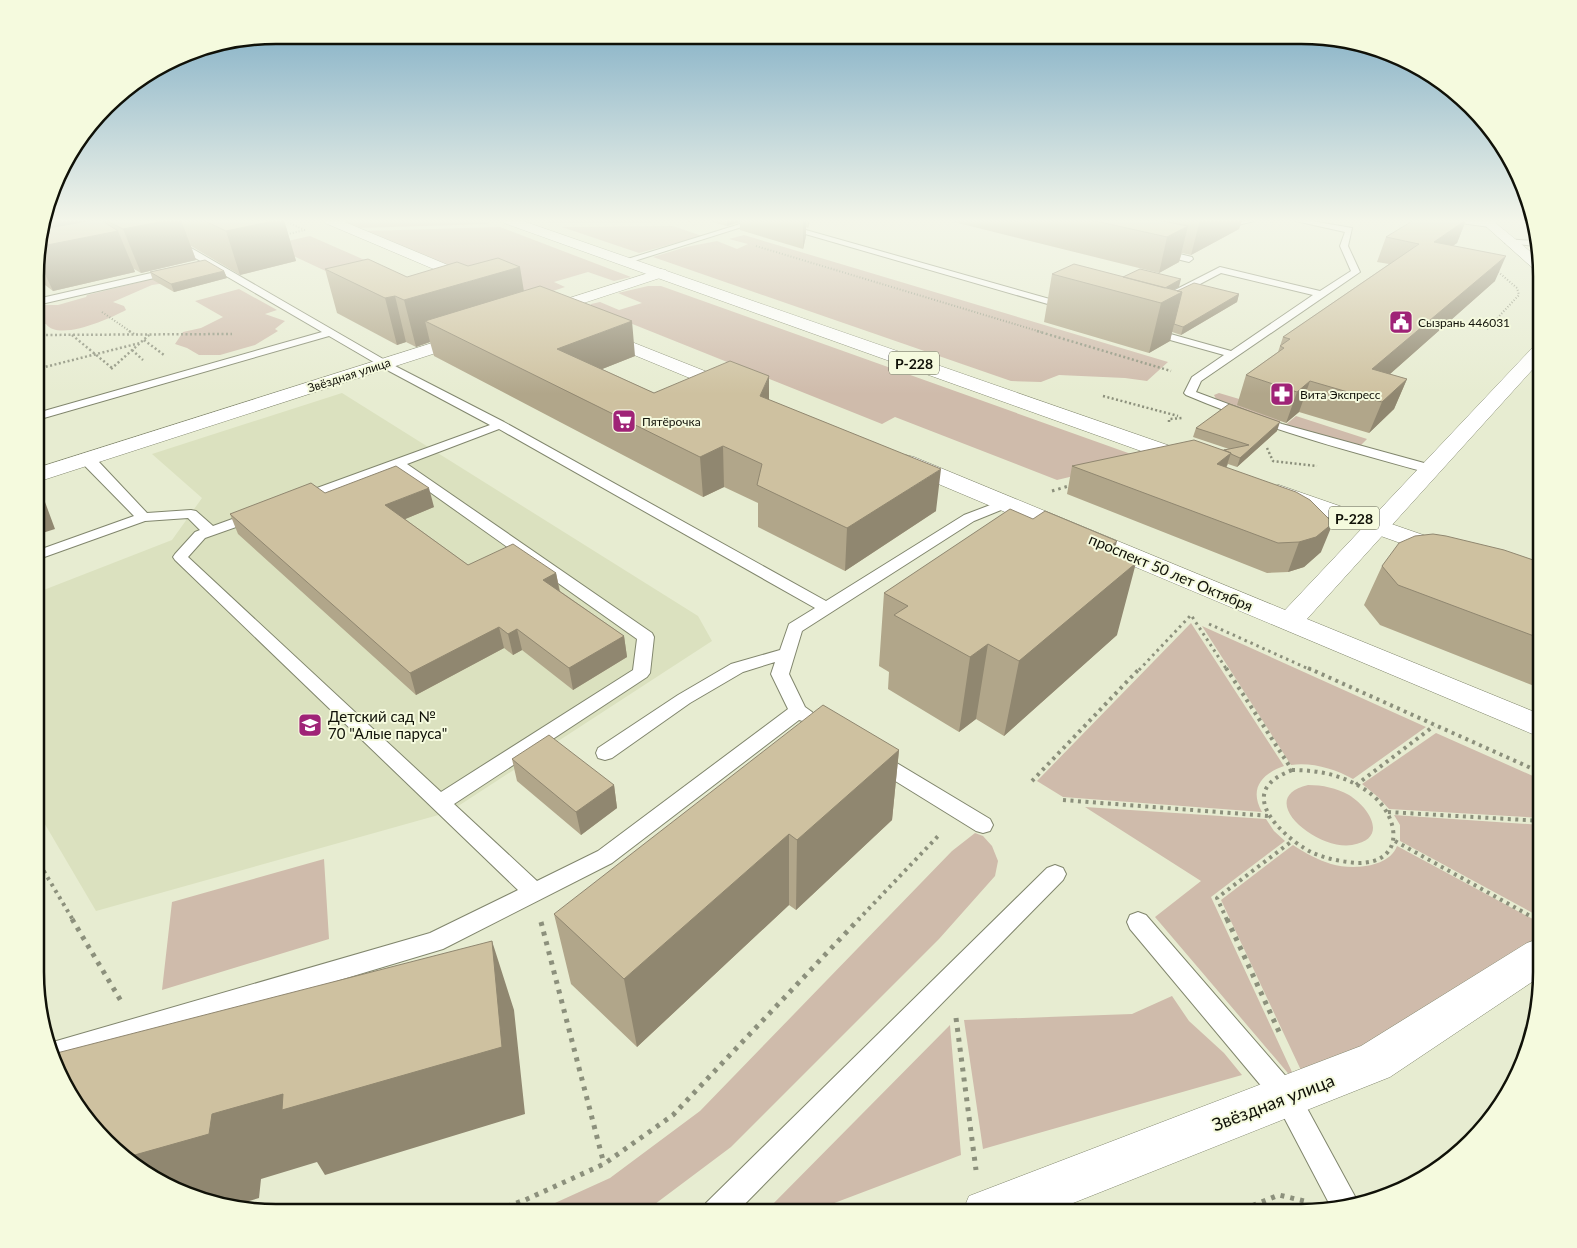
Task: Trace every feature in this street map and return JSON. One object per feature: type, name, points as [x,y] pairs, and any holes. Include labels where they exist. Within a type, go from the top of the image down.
[{"type":"street","points":[[468,278],[491,288]]},
{"type":"street","points":[[643,278],[533,310],[577,325],[748,396]]},
{"type":"street","name":"Р-228","points":[[676,278],[1209,467]]},
{"type":"street","name":"Звёздная улица","points":[[44,473],[485,331]]},
{"type":"street","points":[[1290,621],[1533,358]]},
{"type":"street","name":"проспект 50 лет Октября","points":[[886,453],[1533,723]]},
{"type":"street","name":"Р-228","points":[[1256,484],[1469,558]]},
{"type":"street","name":"Звёздная улица","points":[[981,1193],[1296,1093],[1375,1062],[1533,961]]},
{"type":"lane","points":[[44,301],[141,278]]},
{"type":"lane","points":[[230,278],[500,425],[826,608]]},
{"type":"lane","points":[[968,278],[1080,311]]},
{"type":"lane","points":[[1167,298],[1204,278]]},
{"type":"lane","points":[[1255,278],[1321,294]]},
{"type":"lane","points":[[1346,278],[1196,379],[1190,392],[1224,408],[1358,450],[1430,469]]},
{"type":"lane","points":[[1137,327],[1231,354]]},
{"type":"lane","points":[[44,415],[330,333]]},
{"type":"lane","points":[[285,504],[500,425]]},
{"type":"lane","points":[[86,459],[144,517]]},
{"type":"lane","points":[[397,463],[646,637],[641,673],[440,803]]},
{"type":"lane","points":[[823,726],[798,712],[780,674],[796,628],[970,518],[1006,503]]},
{"type":"lane","points":[[267,511],[200,536],[180,557],[534,892]]},
{"type":"lane","points":[[44,553],[144,517],[191,514],[211,532]]},
{"type":"lane","points":[[605,753],[684,699],[737,668],[787,653]]},
{"type":"lane","points":[[58,1053],[435,942],[605,857],[798,712]]},
{"type":"lane","points":[[863,752],[983,825]]},
{"type":"lane","points":[[725,1204],[1055,874]]},
{"type":"lane","points":[[1138,922],[1296,1093],[1343,1200]]},
{"type":"path","points":[[862,278],[1196,379]]},
{"type":"path","points":[[1486,329],[1519,294],[1517,288],[1506,278]]},
{"type":"path","points":[[75,294],[134,334]]},
{"type":"path","points":[[44,335],[240,334]]},
{"type":"path","points":[[72,335],[112,368]]},
{"type":"path","points":[[44,367],[141,342]]},
{"type":"path","points":[[1103,396],[1183,418]]},
{"type":"path","points":[[1006,503],[1074,485]]},
{"type":"path","points":[[1032,781],[1191,615],[1292,770]]},
{"type":"path","points":[[1356,784],[1435,726]]},
{"type":"path","points":[[1292,770],[1323,772],[1356,784],[1374,797],[1387,812],[1395,827],[1395,841],[1388,853],[1375,860],[1356,863],[1334,860],[1312,852],[1292,840],[1279,829],[1269,816],[1264,803],[1265,791],[1270,782],[1279,774],[1292,770]]},
{"type":"path","points":[[1063,800],[1269,816]]},
{"type":"path","points":[[514,1204],[604,1164],[673,1115],[961,812]]},
{"type":"path","points":[[1387,812],[1533,820]]},
{"type":"path","points":[[1292,840],[1217,898],[1296,1093]]},
{"type":"path","points":[[1395,841],[1533,917]]},
{"type":"path","points":[[44,872],[137,1029]]},
{"type":"path","points":[[534,892],[604,1164]]},
{"type":"path","points":[[951,978],[981,1193]]},
{"type":"path","points":[[1256,1204],[1279,1195],[1313,1203]]},
{"type":"shaded area","points":[[155,278],[166,283],[152,285],[113,302],[124,306],[126,310],[98,323],[62,331],[44,324],[44,305],[58,305],[86,297],[87,295]]},
{"type":"shaded area","points":[[341,278],[406,278],[465,304],[424,317]]},
{"type":"shaded area","points":[[479,278],[567,278],[554,282],[565,287],[529,299]]},
{"type":"shaded area","points":[[606,278],[626,278],[614,281]]},
{"type":"shaded area","points":[[714,278],[888,278],[1168,362],[1147,381],[1059,375],[1041,382],[1011,381]]},
{"type":"shaded area","points":[[648,286],[661,286],[1145,459],[1057,480],[895,417],[882,424],[590,307],[591,304],[600,302],[619,310],[642,303],[618,293]]},
{"type":"shaded area","points":[[239,289],[277,310],[265,314],[285,321],[275,329],[278,331],[255,345],[220,355],[199,355],[175,344],[183,332],[201,328],[223,317],[195,301]]},
{"type":"shaded area","name":"Детский сад № 70 \"Алые паруса\"","points":[[342,393],[698,616],[712,641],[449,812],[96,911],[44,823],[44,590],[172,540],[202,498],[152,454]]},
{"type":"shaded area","points":[[1219,393],[1290,414],[1278,423],[1217,401],[1214,395]]},
{"type":"shaded area","points":[[1296,416],[1367,439],[1357,449],[1284,426]]},
{"type":"shaded area","points":[[1191,623],[1284,766],[1269,773],[1257,789],[1258,804],[1262,812],[1063,797],[1037,781]]},
{"type":"shaded area","points":[[1202,626],[1426,727],[1353,779],[1323,767],[1291,765]]},
{"type":"shaded area","points":[[1436,733],[1533,776],[1533,817],[1389,809],[1362,784]]},
{"type":"shaded area","points":[[1308,785],[1334,789],[1349,795],[1357,801],[1364,807],[1372,823],[1373,830],[1370,836],[1363,842],[1352,845],[1338,845],[1308,832],[1296,822],[1289,811],[1287,801],[1293,792]]},
{"type":"shaded area","points":[[1085,807],[1266,819],[1274,831],[1285,841],[1211,897],[1298,1085],[1155,917],[1201,881]]},
{"type":"shaded area","points":[[1394,815],[1533,824],[1533,913],[1400,841],[1400,825]]},
{"type":"shaded area","points":[[975,833],[983,836],[992,846],[998,861],[995,876],[939,939],[731,1147],[655,1204],[553,1204],[610,1178],[700,1111],[952,851]]},
{"type":"shaded area","points":[[1293,845],[1326,862],[1349,867],[1369,866],[1378,863],[1393,853],[1397,846],[1533,919],[1533,952],[1371,1057],[1307,1083],[1221,900]]},
{"type":"shaded area","points":[[324,859],[329,939],[162,990],[172,902]]},
{"type":"shaded area","points":[[1172,996],[1189,1021],[1224,1053],[1242,1075],[983,1149],[964,1020],[1132,1014]]},
{"type":"shaded area","points":[[950,1025],[961,1155],[832,1204],[773,1204]]},
{"type":"building","points":[[161,278],[194,278],[171,284]]},
{"type":"building","points":[[344,278],[480,278],[404,300],[395,296],[385,298]]},
{"type":"building","points":[[1068,278],[1129,278],[1182,292],[1161,303]]},
{"type":"building","points":[[1128,278],[1181,279],[1165,288]]},
{"type":"building","points":[[1369,278],[1480,278],[1372,369],[1407,379],[1382,402],[1310,381],[1297,392],[1246,375],[1284,348],[1280,346],[1290,339],[1283,337]]},
{"type":"building","points":[[1194,283],[1239,294],[1183,327],[1174,324],[1182,292],[1177,291]]},
{"type":"building","points":[[540,286],[632,321],[557,349],[654,393],[730,361],[769,376],[760,396],[941,469],[847,528],[757,485],[762,464],[723,446],[700,457],[425,321]]},
{"type":"building","points":[[1229,404],[1280,422],[1240,458],[1224,450],[1249,445],[1196,428]]},
{"type":"building","points":[[1194,440],[1231,453],[1217,464],[1296,492],[1310,500],[1333,523],[1316,537],[1299,542],[1278,543],[1072,466]]},
{"type":"building","points":[[396,466],[429,488],[385,505],[468,565],[513,544],[556,573],[543,580],[624,636],[569,668],[517,629],[508,634],[499,627],[410,673],[230,514],[311,483],[325,493]]},
{"type":"building","points":[[1010,509],[1033,519],[1045,511],[1117,541],[1106,550],[1136,563],[1019,661],[988,644],[970,657],[894,615],[908,606],[884,593]]},
{"type":"building","points":[[1433,534],[1446,536],[1504,550],[1533,560],[1533,636],[1398,585],[1382,566],[1399,543],[1415,536]]},
{"type":"building","points":[[823,705],[899,750],[797,840],[789,834],[624,979],[554,914]]},
{"type":"building","points":[[549,735],[614,785],[576,812],[512,759]]},
{"type":"building","points":[[492,941],[502,1047],[282,1110],[283,1094],[212,1114],[209,1134],[134,1155],[101,1125],[83,1101],[58,1053]]},
{"type":"place","name":"Сызрань 446031","points":[[1401,322]]},
{"type":"place","name":"Вита Экспресс","points":[[1282,394]]},
{"type":"place","name":"Пятёрочка","points":[[624,421]]},
{"type":"place","name":"Детский сад № 70 \"Алые паруса\"","points":[[310,725]]}]
